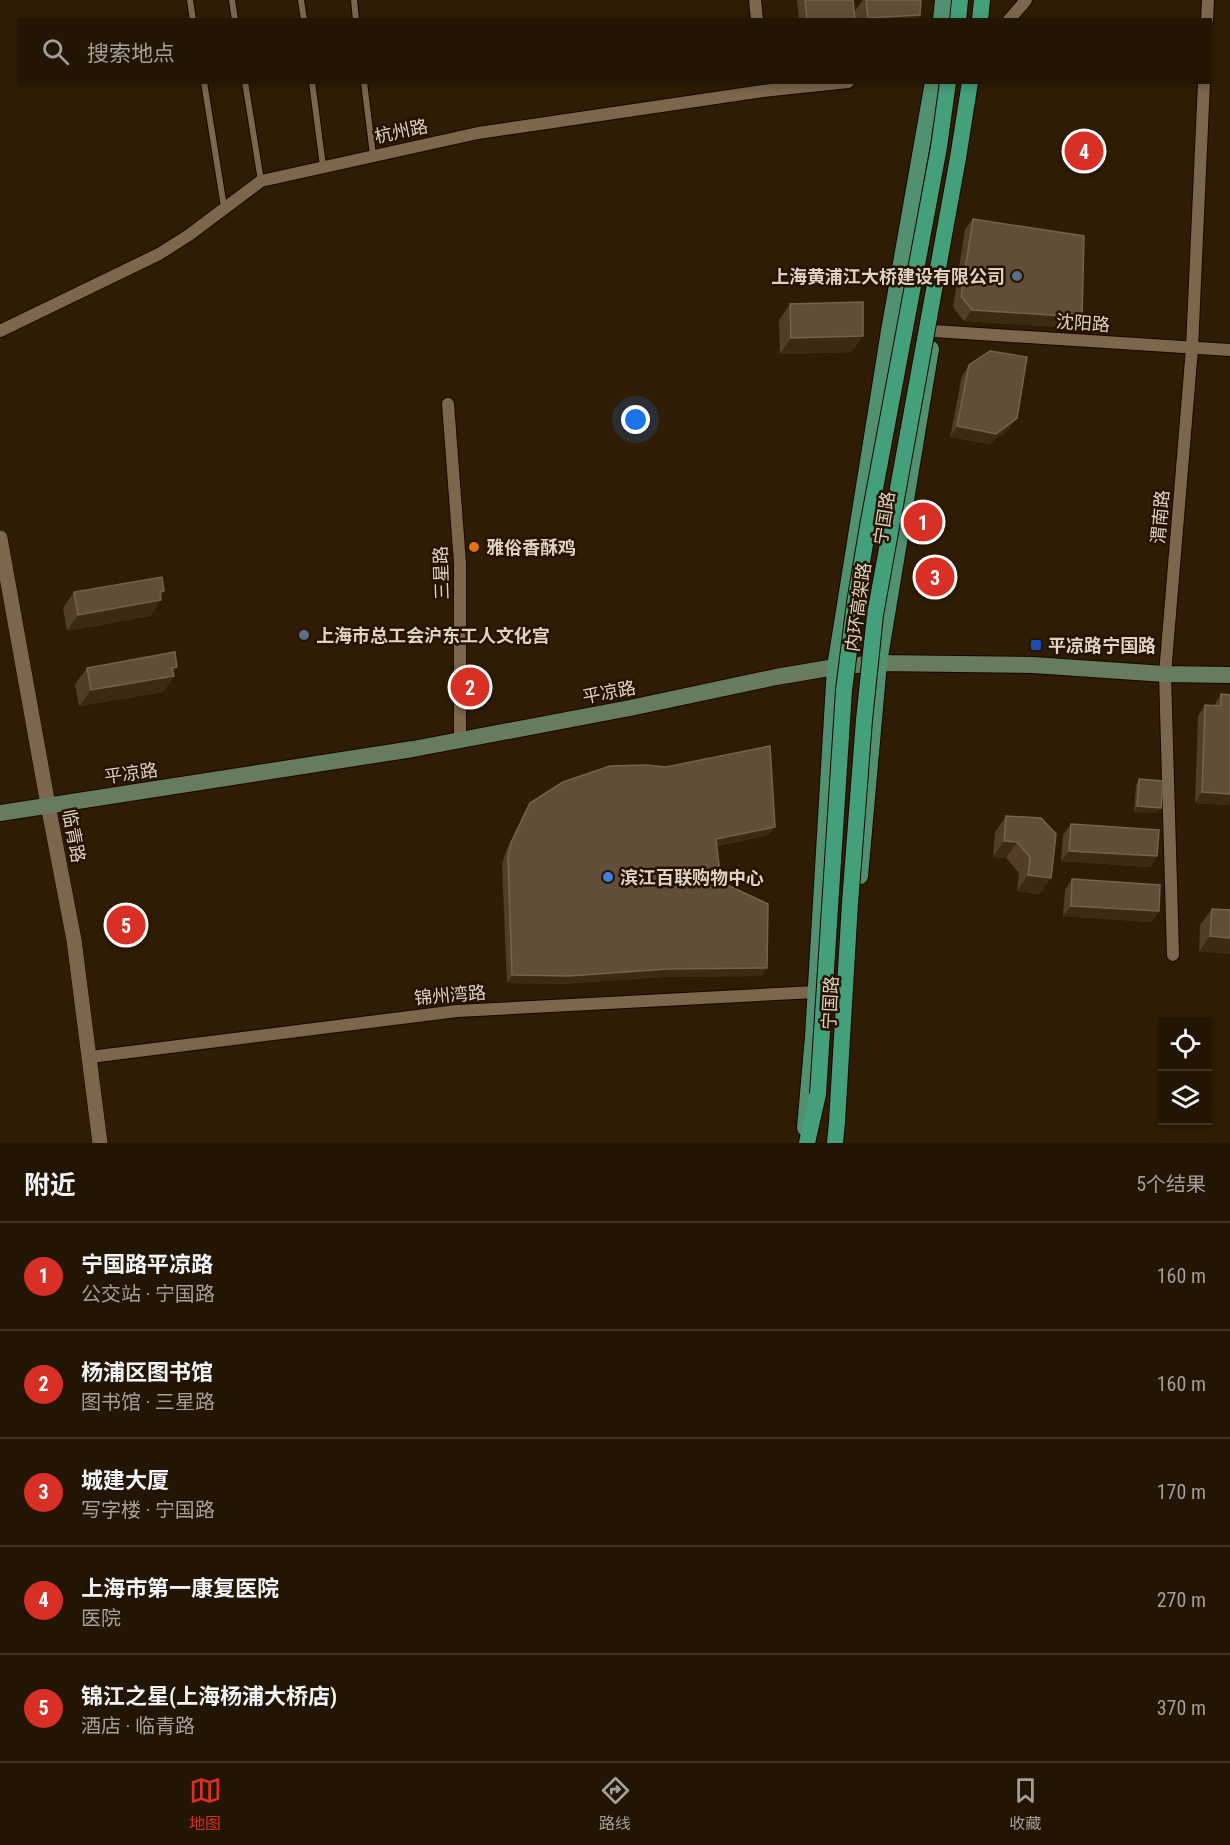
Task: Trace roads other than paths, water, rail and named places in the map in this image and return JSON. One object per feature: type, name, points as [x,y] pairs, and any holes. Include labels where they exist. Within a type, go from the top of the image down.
[{"type":"highway","points":[[958,18],[960,0]]},
{"type":"highway","points":[[980,18],[982,0]]},
{"type":"highway","name":"内环高架路","points":[[814,1143],[844,690],[868,526],[948,84]]},
{"type":"highway","name":"内环高架路","points":[[836,1143],[850,903],[864,720],[875,615],[970,84]]},
{"type":"highway","points":[[805,1143],[818,1094]]},
{"type":"main road","points":[[941,18],[943,0]]},
{"type":"main road","points":[[986,18],[988,0]]},
{"type":"main road","name":"宁国路","points":[[805,1143],[835,667],[889,331],[933,84]]},
{"type":"main road","name":"宁国路","points":[[843,1143],[851,978],[879,663],[977,84]]},
{"type":"main road","name":"平凉路","points":[[0,813],[262,774],[460,740],[835,667],[879,663],[1033,665],[1165,674],[1230,675]]},
{"type":"street","points":[[755,0],[757,18]]},
{"type":"street","points":[[1011,18],[1026,0]]},
{"type":"street","points":[[1207,18],[1208,0]]},
{"type":"street","name":"杭州路","points":[[0,331],[159,254],[189,235],[261,181],[478,133],[763,87],[814,84]]},
{"type":"street","name":"渭南路","points":[[1173,956],[1165,674],[1192,348],[1204,84]]},
{"type":"street","name":"沈阳路","points":[[934,331],[1230,350]]},
{"type":"street","name":"三星路","points":[[447,404],[460,563],[460,740]]},
{"type":"street","name":"临青路","points":[[0,538],[74,940],[100,1143]]},
{"type":"street","name":"锦州湾路","points":[[90,1057],[457,1011],[815,992]]},
{"type":"lane","points":[[190,0],[193,18]]},
{"type":"lane","points":[[232,0],[235,18]]},
{"type":"lane","points":[[301,0],[304,18]]},
{"type":"lane","points":[[354,0],[356,18]]},
{"type":"lane","points":[[204,84],[224,207]]},
{"type":"lane","points":[[245,84],[261,181]]},
{"type":"lane","points":[[312,84],[323,166]]},
{"type":"lane","points":[[364,84],[372,155]]},
{"type":"place","name":"上海市第一康复医院","points":[[1084,151]]},
{"type":"place","name":"上海黄浦江大桥建设有限公司","points":[[1017,276]]},
{"type":"place","name":"宁国路平凉路","points":[[923,522]]},
{"type":"place","name":"雅俗香酥鸡","points":[[474,547]]},
{"type":"place","name":"城建大厦","points":[[935,577]]},
{"type":"place","name":"上海市总工会沪东工人文化宫","points":[[304,635]]},
{"type":"place","name":"平凉路宁国路","points":[[1036,645]]},
{"type":"place","name":"杨浦区图书馆","points":[[470,687]]},
{"type":"place","name":"滨江百联购物中心","points":[[608,877]]},
{"type":"place","name":"锦江之星(上海杨浦大桥店)","points":[[126,925]]}]
